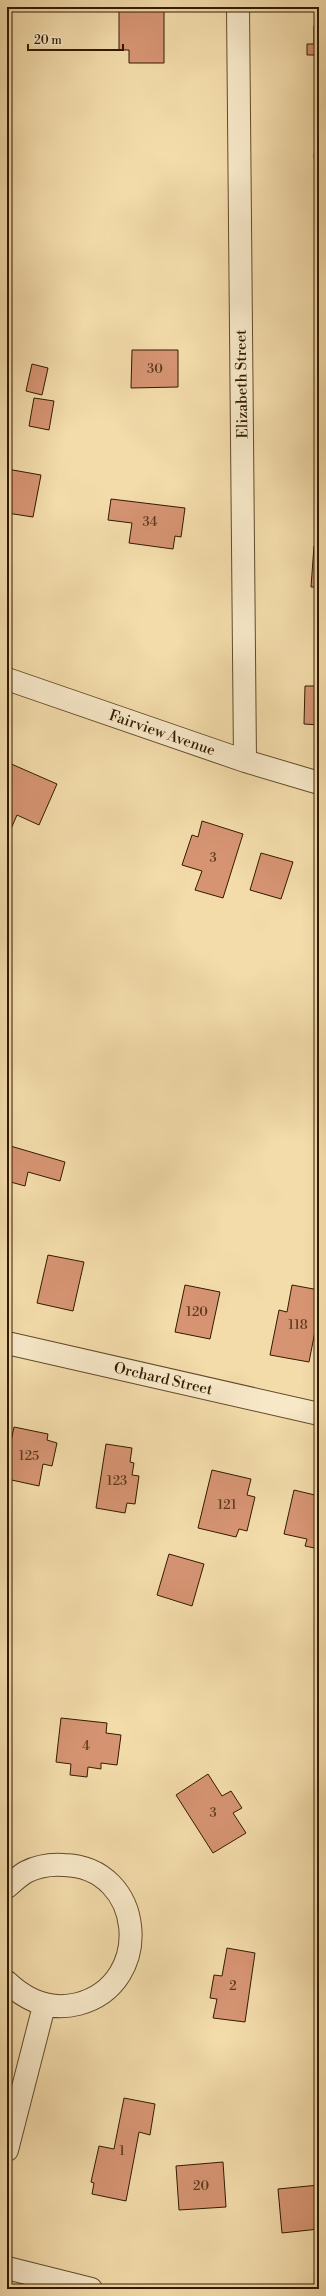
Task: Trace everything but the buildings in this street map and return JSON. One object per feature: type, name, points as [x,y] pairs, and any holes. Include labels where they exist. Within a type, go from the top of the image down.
[{"type":"street","name":"Elizabeth Street","points":[[238,7],[245,761]]},
{"type":"street","name":"Fairview Avenue","points":[[7,679],[245,761],[319,783]]},
{"type":"street","name":"Orchard Street","points":[[7,1343],[319,1414]]},
{"type":"street","points":[[7,1887],[27,1872],[50,1864],[75,1865],[96,1873],[114,1887],[126,1906],[132,1928],[130,1950],[122,1972],[108,1989],[89,2001],[67,2007],[44,2006],[22,1996],[7,1982]]},
{"type":"street","points":[[7,2150],[44,2006]]},
{"type":"street","points":[[7,2268],[91,2289]]}]
